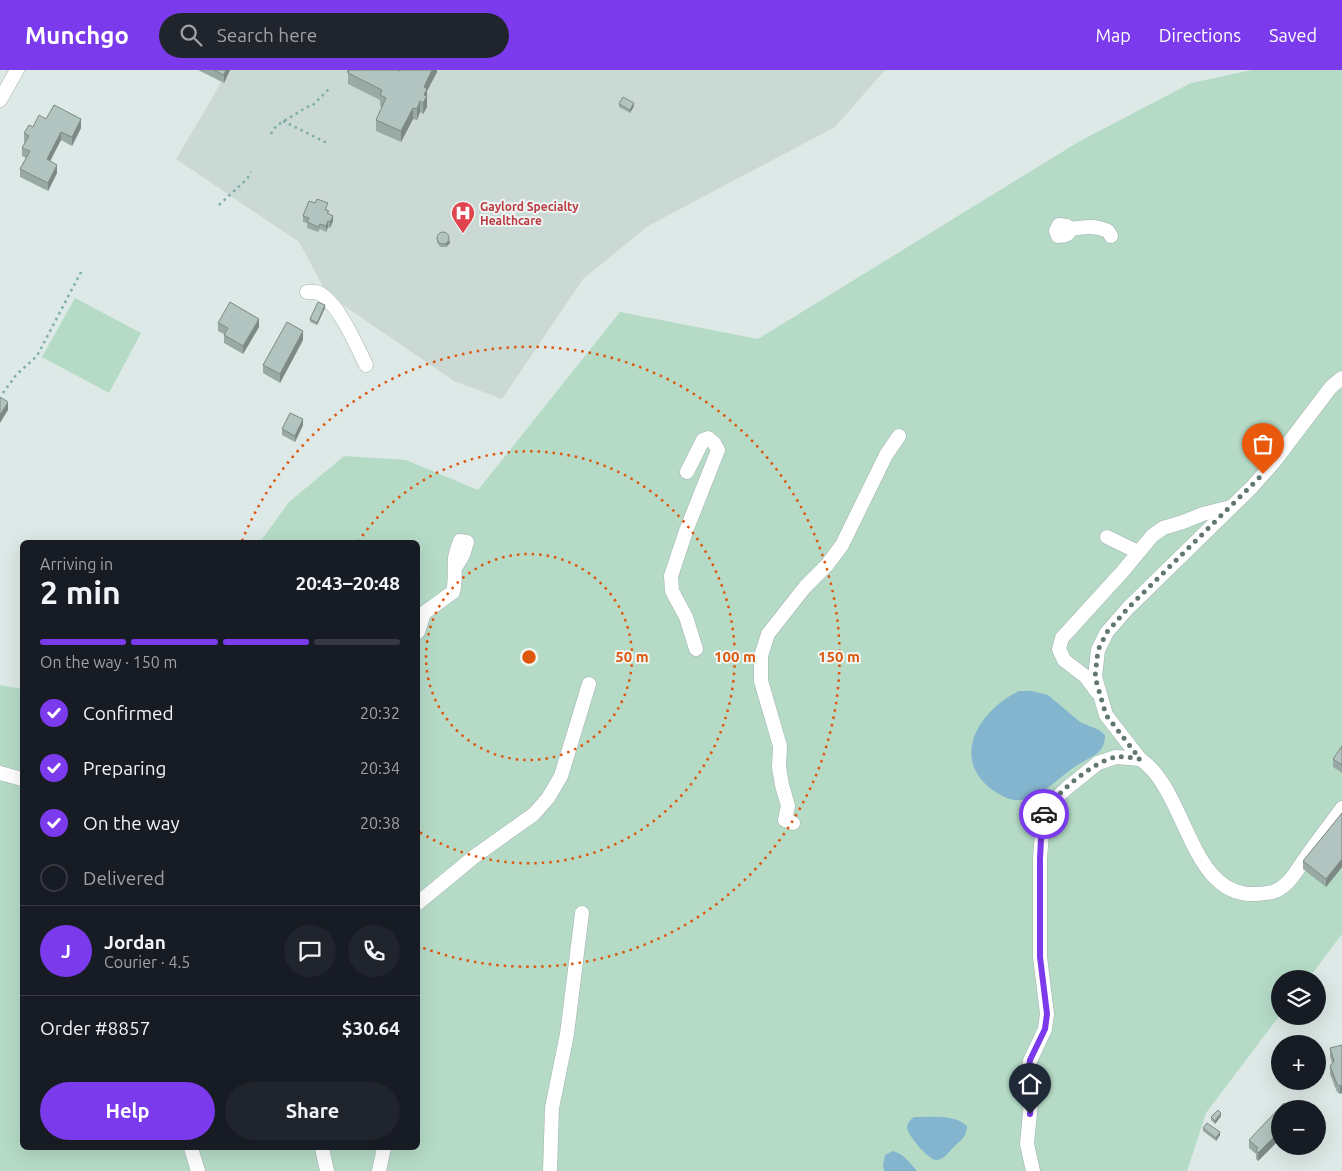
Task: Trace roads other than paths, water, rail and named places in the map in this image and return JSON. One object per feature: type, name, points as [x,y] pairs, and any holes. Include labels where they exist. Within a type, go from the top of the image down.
[{"type":"street","points":[[0,100],[18,70]]},
{"type":"street","points":[[1070,229],[1087,226],[1100,228],[1108,231],[1111,236]]},
{"type":"street","points":[[307,292],[316,292],[326,298],[337,310],[366,365]]},
{"type":"street","points":[[1342,378],[1331,387],[1274,462],[1232,507],[1128,608],[1107,632],[1098,650],[1095,677],[1106,715],[1168,791],[1182,818],[1196,854],[1218,882],[1242,894],[1273,893],[1288,882],[1342,808]]},
{"type":"street","points":[[794,823],[785,820],[788,806],[781,776],[780,746],[761,681],[762,656],[768,634],[805,587],[827,565],[842,545],[882,463],[899,436]]},
{"type":"street","points":[[687,472],[703,440],[708,438],[718,450],[671,576],[672,591],[686,617],[696,649]]},
{"type":"street","points":[[1099,694],[1086,677],[1064,660],[1059,649],[1062,638],[1152,536],[1164,528],[1203,514],[1232,507]]},
{"type":"street","points":[[1107,537],[1138,552]]},
{"type":"street","points":[[421,614],[453,592],[456,580],[455,568]]},
{"type":"street","points":[[420,901],[475,856],[534,814],[548,798],[561,776],[589,684]]},
{"type":"street","points":[[1033,1171],[1027,1144],[1031,1102],[1028,1079],[1030,1060],[1045,1029],[1047,1014],[1040,957],[1042,818],[1048,806],[1098,763],[1116,757],[1140,759]]},
{"type":"street","points":[[0,773],[20,778]]},
{"type":"street","points":[[550,1171],[552,1108],[567,1034],[582,913]]},
{"type":"street","points":[[192,1150],[198,1171]]},
{"type":"street","points":[[322,1150],[327,1171]]},
{"type":"street","points":[[378,1171],[383,1150]]},
{"type":"water","points":[[1019,691],[1032,691],[1048,695],[1080,722],[1099,730],[1105,735],[1103,747],[1096,754],[1076,766],[1040,793],[1018,800],[997,793],[982,781],[974,767],[971,752],[974,738],[981,724],[991,711]]},
{"type":"water","points":[[914,1117],[942,1117],[956,1120],[967,1126],[966,1132],[962,1139],[945,1156],[937,1160],[933,1159],[910,1135],[907,1126]]},
{"type":"water","points":[[893,1151],[904,1157],[917,1171],[884,1171],[885,1155]]},
{"type":"place","name":"Gaylord Specialty Healthcare","points":[[463,234]]}]
